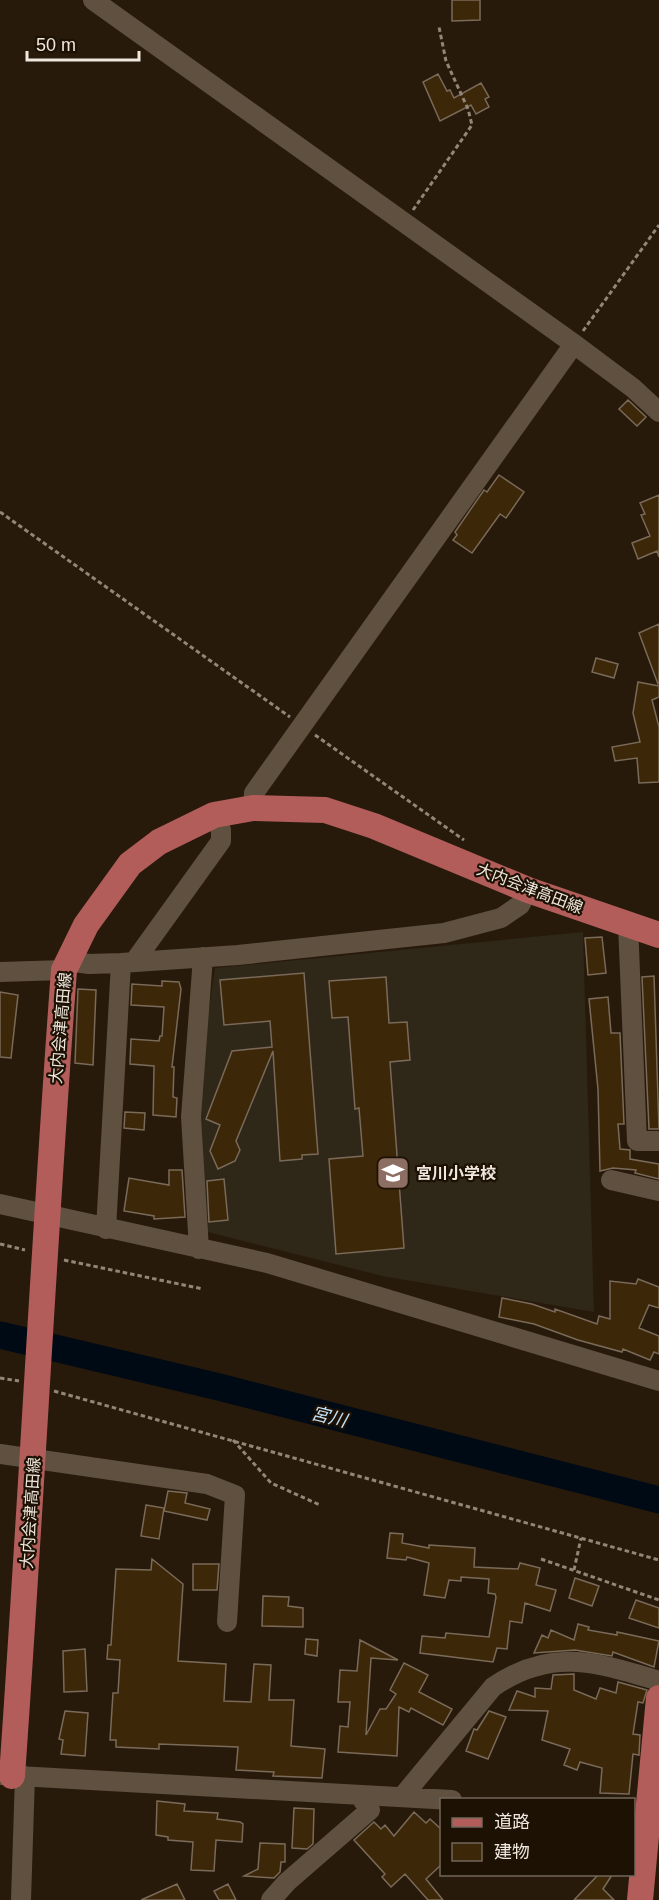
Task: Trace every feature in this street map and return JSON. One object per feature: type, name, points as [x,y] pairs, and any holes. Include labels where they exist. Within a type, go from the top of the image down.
[{"type":"main road","name":"大内会津高田線","points":[[12,1776],[34,1454],[45,1219],[66,965],[86,925],[130,864],[159,842],[214,815],[254,808],[325,810],[374,826],[528,890],[659,935]]},
{"type":"main road","points":[[640,1900],[646,1811],[659,1698]]},
{"type":"street","points":[[93,0],[573,344],[633,388],[659,412]]},
{"type":"street","points":[[254,808],[254,793],[573,344]]},
{"type":"street","points":[[106,1229],[127,962],[221,841],[221,830],[214,815]]},
{"type":"street","points":[[0,972],[66,965],[203,957],[444,933],[501,918],[520,905],[528,890]]},
{"type":"street","points":[[628,924],[637,1141],[659,1141]]},
{"type":"street","points":[[199,1249],[191,1117],[203,957]]},
{"type":"street","points":[[611,1180],[659,1191]]},
{"type":"street","points":[[0,1204],[45,1219],[106,1229],[267,1263],[659,1382]]},
{"type":"street","points":[[0,1454],[34,1454],[207,1484],[235,1495],[228,1622]]},
{"type":"street","points":[[402,1797],[493,1687],[508,1677],[551,1661],[573,1660],[609,1666],[659,1681]]},
{"type":"street","points":[[21,1900],[12,1776],[440,1799]]},
{"type":"street","points":[[272,1900],[288,1882],[370,1810],[359,1795]]},
{"type":"path","points":[[405,222],[472,125],[468,109],[446,61],[439,27]]},
{"type":"path","points":[[573,344],[659,225]]},
{"type":"path","points":[[0,512],[471,845]]},
{"type":"path","points":[[0,1244],[32,1252]]},
{"type":"path","points":[[63,1260],[203,1289]]},
{"type":"path","points":[[0,1378],[25,1383]]},
{"type":"path","points":[[47,1389],[659,1560]]},
{"type":"path","points":[[232,1439],[271,1483],[320,1505]]},
{"type":"path","points":[[574,1570],[581,1539]]},
{"type":"path","points":[[541,1559],[659,1600]]},
{"type":"shaded area","name":"宮川小学校","points":[[583,932],[594,1312],[382,1276],[200,1230],[193,1117],[215,968]]},
{"type":"building","points":[[452,0],[480,0],[480,20],[452,21]]},
{"type":"building","points":[[438,74],[447,91],[450,90],[454,98],[481,83],[489,97],[485,99],[489,107],[476,114],[471,105],[440,121],[423,82]]},
{"type":"building","points":[[628,400],[646,417],[637,426],[619,409]]},
{"type":"building","points":[[499,475],[524,492],[506,518],[500,514],[472,553],[453,540],[457,535],[455,532],[484,490],[487,492]]},
{"type":"building","points":[[659,495],[659,557],[657,551],[638,559],[632,543],[650,536],[641,515],[645,514],[640,503]]},
{"type":"building","points":[[659,624],[659,684],[658,684],[639,633]]},
{"type":"building","points":[[596,658],[618,664],[614,678],[592,672]]},
{"type":"building","points":[[638,682],[659,686],[659,697],[652,700],[659,727],[659,782],[639,783],[637,758],[615,761],[612,747],[640,742],[633,713]]},
{"type":"building","points":[[602,937],[606,973],[588,975],[585,938]]},
{"type":"building","points":[[304,973],[318,1154],[302,1155],[302,1159],[280,1161],[273,1051],[236,1141],[240,1150],[235,1161],[218,1169],[210,1151],[220,1125],[206,1119],[232,1051],[272,1047],[270,1021],[224,1025],[220,980]]},
{"type":"building","points":[[654,976],[659,1129],[649,1129],[642,977]]},
{"type":"building","points":[[386,977],[389,1023],[407,1022],[410,1060],[390,1062],[404,1248],[336,1254],[329,1159],[363,1156],[359,1108],[355,1109],[348,1017],[332,1018],[329,981]]},
{"type":"building","points":[[162,981],[179,982],[181,989],[172,1067],[174,1067],[173,1097],[177,1098],[176,1117],[153,1115],[154,1066],[130,1064],[131,1039],[159,1041],[162,1036],[164,1007],[131,1005],[132,984],[162,986]]},
{"type":"building","points":[[78,989],[96,990],[93,1065],[75,1063]]},
{"type":"building","points":[[0,992],[18,995],[11,1058],[0,1057]]},
{"type":"building","points":[[608,997],[611,1033],[620,1033],[624,1124],[618,1124],[620,1149],[630,1150],[630,1159],[659,1164],[659,1179],[635,1173],[636,1170],[613,1168],[600,1171],[598,1089],[589,999]]},
{"type":"building","points":[[125,1112],[145,1113],[144,1130],[124,1128]]},
{"type":"building","points":[[169,1170],[182,1170],[185,1217],[154,1219],[154,1216],[124,1211],[129,1178],[169,1185]]},
{"type":"building","points":[[224,1179],[228,1220],[209,1222],[207,1181]]},
{"type":"building","points":[[638,1279],[659,1287],[659,1308],[649,1305],[639,1328],[659,1336],[659,1354],[654,1352],[650,1360],[623,1349],[622,1352],[578,1340],[534,1324],[499,1317],[502,1298],[532,1304],[555,1312],[555,1309],[597,1324],[599,1316],[610,1319],[610,1281],[636,1284]]},
{"type":"building","points":[[168,1491],[187,1493],[185,1503],[210,1509],[207,1520],[164,1511]]},
{"type":"building","points":[[146,1505],[164,1508],[159,1539],[141,1536]]},
{"type":"building","points":[[390,1533],[403,1534],[402,1543],[429,1548],[429,1545],[475,1548],[474,1567],[518,1569],[520,1563],[540,1568],[536,1585],[556,1590],[550,1611],[525,1603],[522,1623],[510,1621],[507,1649],[497,1648],[493,1662],[420,1653],[422,1636],[445,1638],[446,1633],[489,1637],[496,1597],[495,1594],[488,1593],[489,1579],[461,1577],[461,1581],[449,1580],[445,1598],[424,1595],[429,1563],[407,1557],[406,1560],[387,1558]]},
{"type":"building","points":[[152,1559],[183,1584],[178,1661],[226,1664],[224,1701],[251,1702],[254,1664],[271,1665],[269,1700],[294,1700],[291,1746],[325,1749],[322,1778],[273,1776],[274,1772],[236,1770],[238,1747],[159,1744],[159,1749],[116,1747],[116,1740],[110,1740],[113,1693],[118,1693],[120,1660],[107,1659],[108,1645],[111,1645],[116,1569],[151,1570]]},
{"type":"building","points":[[193,1564],[219,1564],[217,1590],[193,1590]]},
{"type":"building","points":[[575,1578],[599,1586],[592,1606],[569,1598]]},
{"type":"building","points":[[263,1596],[289,1597],[288,1606],[303,1608],[303,1627],[262,1626]]},
{"type":"building","points":[[636,1600],[659,1608],[659,1628],[629,1618]]},
{"type":"building","points":[[578,1624],[589,1627],[588,1630],[617,1635],[617,1632],[659,1641],[654,1667],[613,1652],[612,1656],[575,1650],[534,1653],[542,1635],[548,1638],[551,1630],[574,1640]]},
{"type":"building","points":[[306,1639],[318,1640],[317,1656],[305,1654]]},
{"type":"building","points":[[360,1640],[398,1660],[371,1658],[366,1735],[380,1709],[386,1709],[396,1694],[390,1690],[404,1663],[428,1675],[419,1692],[452,1709],[443,1725],[411,1708],[409,1712],[399,1707],[397,1756],[338,1752],[340,1726],[348,1727],[350,1702],[338,1702],[340,1670],[357,1671]]},
{"type":"building","points":[[85,1649],[87,1691],[64,1692],[63,1651]]},
{"type":"building","points":[[574,1674],[574,1690],[596,1699],[600,1688],[616,1693],[618,1682],[647,1690],[643,1703],[638,1702],[633,1734],[640,1735],[639,1755],[633,1754],[629,1794],[600,1793],[602,1768],[580,1762],[577,1770],[564,1765],[570,1749],[542,1740],[548,1711],[509,1710],[517,1691],[535,1697],[535,1688],[551,1689],[553,1675]]},
{"type":"building","points":[[65,1711],[88,1713],[85,1756],[61,1754],[63,1740],[59,1739]]},
{"type":"building","points":[[489,1711],[506,1717],[488,1759],[466,1751],[474,1729],[477,1730]]},
{"type":"building","points":[[157,1801],[185,1804],[184,1811],[218,1813],[217,1819],[240,1822],[243,1824],[242,1842],[216,1840],[214,1871],[191,1870],[193,1842],[168,1840],[168,1837],[156,1835]]},
{"type":"building","points":[[294,1808],[314,1809],[313,1844],[307,1849],[292,1848]]},
{"type":"building","points":[[414,1812],[426,1823],[430,1819],[440,1828],[440,1866],[426,1879],[443,1900],[428,1900],[405,1874],[391,1887],[382,1877],[385,1874],[354,1840],[374,1822],[381,1829],[385,1825],[394,1836]]},
{"type":"building","points":[[260,1843],[285,1844],[285,1862],[281,1862],[280,1872],[274,1878],[244,1876],[258,1869]]},
{"type":"building","points":[[597,1876],[611,1876],[603,1889],[614,1900],[574,1900]]},
{"type":"building","points":[[177,1884],[185,1900],[141,1900]]},
{"type":"building","points":[[228,1884],[236,1900],[219,1900],[214,1891]]},
{"type":"waterway","name":"宮川","points":[[0,1335],[219,1387],[659,1500]]},
{"type":"place","name":"宮川小学校","points":[[393,1173]]}]
